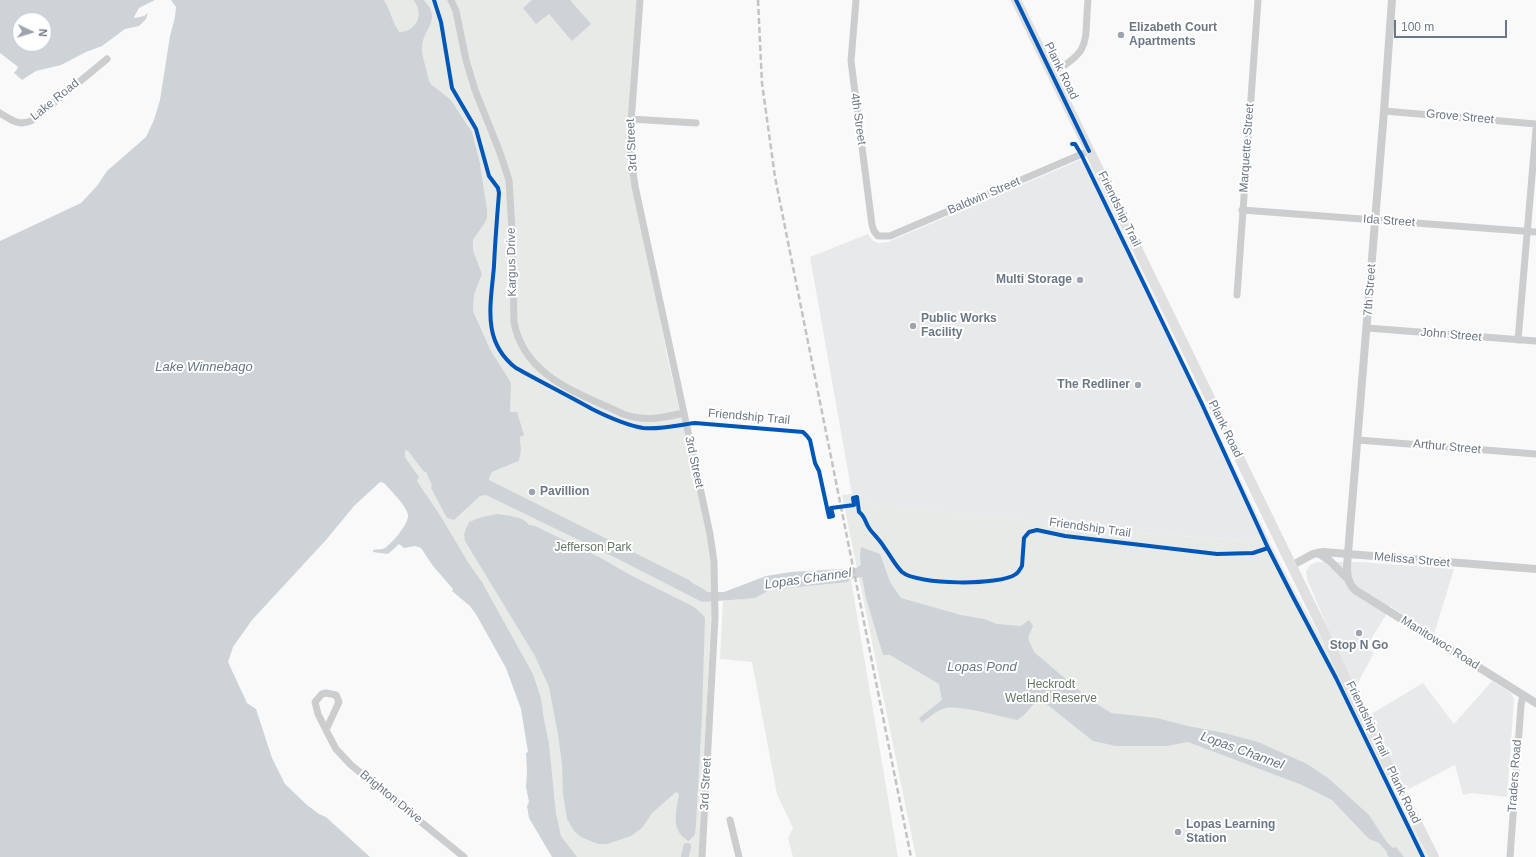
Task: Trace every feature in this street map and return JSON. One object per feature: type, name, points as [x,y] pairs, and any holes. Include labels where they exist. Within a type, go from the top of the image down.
[{"type":"main road","name":"Plank Road","points":[[1016,0],[1292,566],[1352,693],[1434,857]]},
{"type":"street","name":"Kargus Drive","points":[[451,0],[456,11],[468,67],[475,90],[499,150],[509,180],[512,231],[514,322],[516,334],[521,347],[534,364],[548,376],[623,414],[635,418],[656,419],[684,413]]},
{"type":"street","name":"3rd Street","points":[[640,0],[630,119],[630,149],[635,186],[710,534],[714,562],[715,604],[702,857]]},
{"type":"street","name":"4th Street","points":[[856,0],[852,46],[853,76],[872,225],[878,236]]},
{"type":"street","points":[[1051,73],[1072,61],[1081,52],[1086,38],[1088,0]]},
{"type":"street","name":"Marquette Street","points":[[1237,295],[1258,0]]},
{"type":"street","name":"7th Street","points":[[1348,579],[1392,0]]},
{"type":"street","name":"Lake Road","points":[[0,113],[16,123],[22,124],[33,120],[107,59]]},
{"type":"street","name":"Grove Street","points":[[1384,111],[1536,124]]},
{"type":"street","points":[[630,119],[696,123]]},
{"type":"street","points":[[1518,340],[1536,129]]},
{"type":"street","name":"Baldwin Street","points":[[878,236],[890,236],[1089,151]]},
{"type":"street","name":"Ida Street","points":[[1242,210],[1536,232]]},
{"type":"street","name":"John Street","points":[[1367,328],[1536,341]]},
{"type":"street","name":"Arthur Street","points":[[1358,440],[1536,454]]},
{"type":"street","points":[[1292,566],[1318,552]]},
{"type":"street","name":"Melissa Street","points":[[1318,552],[1536,569]]},
{"type":"street","name":"Manitowoc Road","points":[[1318,552],[1330,561],[1348,579],[1350,585],[1355,590],[1536,703]]},
{"type":"street","name":"Brighton Drive","points":[[326,730],[339,702],[336,695],[326,692],[322,694],[315,702],[318,714],[326,730],[336,750],[350,765],[464,857]]},
{"type":"street","name":"Traders Road","points":[[1510,857],[1520,704],[1523,695]]},
{"type":"street","points":[[730,820],[739,857]]},
{"type":"shaded area","points":[[1080,160],[1090,164],[1270,542],[1065,528],[1060,524],[863,503],[862,495],[852,494],[810,257],[868,234],[872,240],[878,243],[888,242]]},
{"type":"shaded area","points":[[1317,562],[1360,562],[1454,569],[1434,634],[1390,606],[1366,647],[1374,653],[1354,690],[1307,579],[1306,571],[1310,565]]},
{"type":"shaded area","points":[[1492,681],[1511,693],[1514,699],[1507,797],[1471,793],[1463,795],[1455,765],[1405,791],[1368,716],[1423,683],[1454,724]]},
{"type":"green space","points":[[384,0],[413,0],[419,10],[418,20],[415,25],[406,31],[400,32],[395,26]]},
{"type":"green space","name":"Jefferson Park","points":[[424,0],[638,0],[630,166],[668,360],[707,532],[715,604],[711,619],[699,857],[576,857],[561,836],[556,813],[549,743],[541,698],[533,674],[482,582],[417,481],[419,477],[405,457],[405,450],[408,451],[424,472],[489,476],[492,472],[519,461],[521,442],[510,413],[510,383],[490,349],[473,311],[474,295],[482,274],[473,250],[473,240],[481,228],[487,213],[480,163],[474,140],[468,125],[451,100],[429,81],[422,47],[432,19],[432,13]]},
{"type":"green space","name":"Heckrodt Wetland Reserve","points":[[842,495],[863,495],[864,503],[1060,524],[1065,528],[1270,542],[1298,597],[1329,652],[1428,857],[916,857]]},
{"type":"green space","points":[[851,580],[898,857],[793,857],[788,838],[793,828],[777,794],[752,662],[720,659],[723,601],[755,598],[770,590],[848,582]]},
{"type":"water","points":[[0,0],[155,0],[139,8],[134,17],[135,18],[144,16],[148,13],[146,19],[139,26],[125,29],[102,46],[86,52],[61,65],[36,71],[22,80],[14,73],[18,68],[0,53]]},
{"type":"water","name":"Lake Winnebago","points":[[171,0],[384,0],[400,32],[406,31],[415,25],[419,16],[417,5],[413,0],[424,0],[429,7],[432,13],[432,19],[423,41],[422,50],[429,81],[451,100],[472,132],[480,163],[487,209],[487,218],[473,240],[473,250],[482,274],[474,295],[473,311],[490,349],[511,383],[510,412],[517,412],[524,435],[520,437],[521,450],[519,461],[492,472],[489,480],[689,580],[707,592],[724,592],[766,576],[791,572],[856,568],[861,565],[861,547],[880,554],[890,582],[901,598],[961,615],[984,619],[997,624],[1021,626],[1029,620],[1033,626],[1028,638],[1034,652],[1088,698],[1111,713],[1157,718],[1224,733],[1258,742],[1307,764],[1328,778],[1369,815],[1386,841],[1393,848],[1396,847],[1404,857],[1389,857],[1387,852],[1379,843],[1369,839],[1332,800],[1302,785],[1188,742],[1167,746],[1116,746],[1093,741],[1039,698],[1024,715],[1017,720],[961,708],[946,708],[939,710],[922,723],[919,718],[942,700],[939,684],[890,655],[883,655],[866,598],[862,577],[851,579],[848,582],[770,590],[755,598],[702,602],[616,558],[486,495],[480,496],[454,520],[447,518],[431,488],[432,485],[426,472],[424,472],[408,451],[405,450],[405,457],[419,477],[417,481],[482,582],[533,674],[541,698],[549,743],[556,813],[561,836],[577,857],[552,857],[529,818],[527,806],[529,802],[526,787],[526,753],[528,752],[521,709],[506,668],[477,616],[470,606],[452,591],[453,589],[433,566],[421,548],[415,546],[404,548],[399,544],[388,554],[373,552],[373,550],[385,548],[392,542],[400,533],[408,519],[405,507],[384,483],[380,482],[354,506],[326,540],[252,620],[233,647],[228,662],[247,703],[256,709],[272,758],[285,784],[307,805],[319,814],[326,817],[370,857],[0,857],[0,241],[81,203],[97,186],[107,171],[146,137],[154,120],[160,100],[170,36],[175,17],[176,7]]},
{"type":"water","points":[[532,0],[570,0],[591,24],[572,41],[549,14],[536,24],[523,8]]},
{"type":"water","points":[[498,514],[519,518],[529,525],[535,526],[599,557],[632,576],[694,607],[705,617],[702,715],[696,825],[695,834],[689,841],[681,835],[676,824],[679,794],[676,792],[652,813],[642,828],[631,836],[607,844],[598,844],[581,837],[574,831],[567,819],[563,794],[562,764],[558,734],[549,687],[535,656],[465,541],[464,534],[469,522],[482,517]]},
{"type":"waterway","points":[[685,856],[687,847]]},
{"type":"railway","points":[[758,0],[762,83],[775,177],[911,857]]},
{"type":"cycle path","name":"Friendship Trail","points":[[434,0],[441,22],[452,88],[476,129],[489,176],[498,188],[499,193],[490,308],[491,321],[497,346],[516,368],[598,412],[636,427],[656,428],[695,423],[803,432],[810,440],[815,463],[819,471],[829,517],[833,516],[831,508],[854,505],[853,498],[857,497],[859,512],[864,517],[869,528],[881,542],[899,569],[911,576],[940,582],[994,581],[1007,578],[1017,573],[1022,566],[1024,538],[1029,532],[1037,530],[1065,536],[1217,554],[1253,553],[1268,548]]},
{"type":"cycle path","points":[[1016,0],[1089,151]]},
{"type":"cycle path","name":"Friendship Trail","points":[[1072,144],[1075,144],[1081,154],[1202,404],[1268,548],[1336,678],[1423,857]]},
{"type":"place","name":"Elizabeth Court Apartments","points":[[1121,35]]},
{"type":"place","name":"Multi Storage","points":[[1080,280]]},
{"type":"place","name":"Public Works Facility","points":[[913,326]]},
{"type":"place","name":"The Redliner","points":[[1138,385]]},
{"type":"place","name":"Pavillion","points":[[532,492]]},
{"type":"place","name":"Stop N Go","points":[[1359,633]]},
{"type":"place","name":"Lopas Learning Station","points":[[1178,832]]},
{"type":"water label","name":"Lopas Channel","points":[[808,579]]},
{"type":"water label","name":"Lopas Pond","points":[[982,667]]},
{"type":"water label","name":"Lopas Channel","points":[[1242,751]]}]
